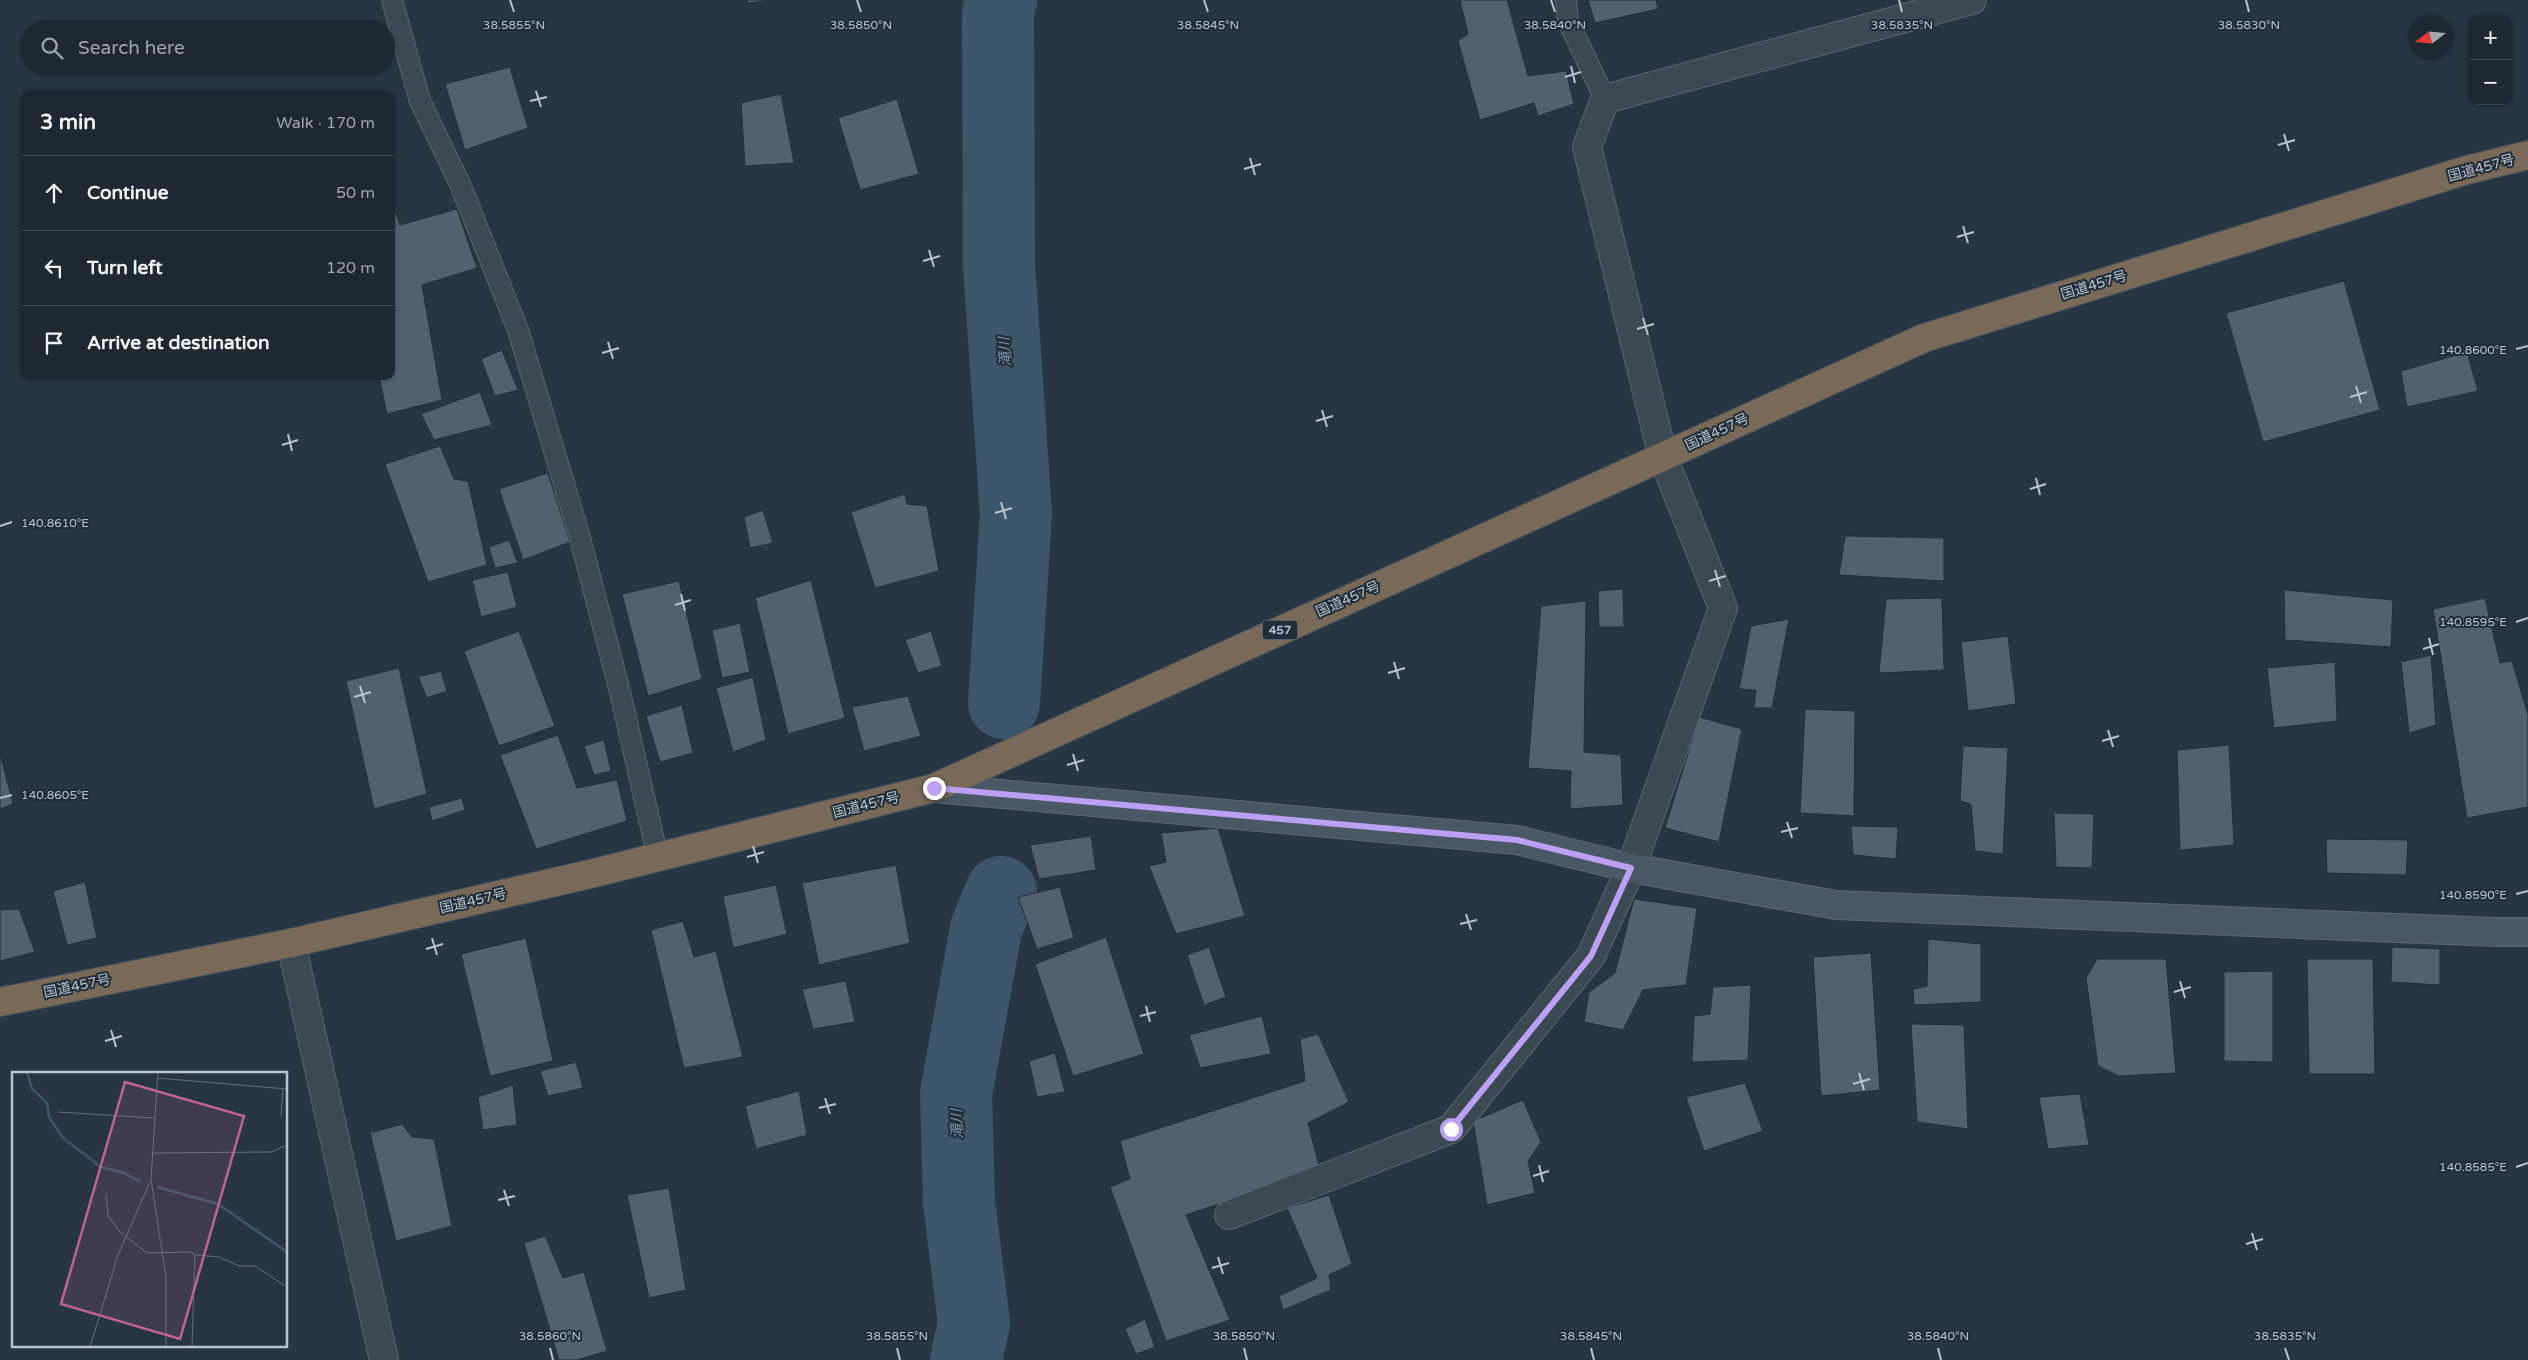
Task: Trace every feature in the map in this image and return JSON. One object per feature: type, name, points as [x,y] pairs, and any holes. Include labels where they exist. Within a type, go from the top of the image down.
[{"type":"highway","name":"国道457号","points":[[0,1002],[291,943],[658,858],[934,788],[1924,338],[2467,170],[2528,155]]},
{"type":"street","points":[[1228,1215],[1451,1129],[1591,956],[1631,868],[1723,608],[1663,457],[1587,147],[1605,99],[1972,0]]},
{"type":"street","points":[[934,788],[1517,840],[1631,868],[1836,905],[2528,932]]},
{"type":"street","points":[[291,943],[384,1360]]},
{"type":"lane","points":[[392,0],[420,101],[460,184],[518,330],[579,534],[620,692],[658,858]]},
{"type":"lane","points":[[1566,0],[1568,21],[1605,99]]},
{"type":"building","points":[[747,0],[775,0],[748,3]]},
{"type":"building","points":[[1460,0],[1507,0],[1528,76],[1566,71],[1574,104],[1538,116],[1534,103],[1480,120],[1458,41],[1468,34]]},
{"type":"building","points":[[1588,0],[1656,0],[1658,9],[1595,23]]},
{"type":"building","points":[[510,67],[528,128],[465,150],[445,84]]},
{"type":"building","points":[[781,94],[794,163],[745,166],[741,103]]},
{"type":"building","points":[[897,99],[919,174],[860,190],[838,118]]},
{"type":"building","points":[[457,209],[477,268],[422,285],[442,400],[387,414],[380,380],[395,380],[395,211],[400,225]]},
{"type":"building","points":[[2344,281],[2380,410],[2263,442],[2226,313]]},
{"type":"building","points":[[502,350],[518,390],[495,396],[481,359]]},
{"type":"building","points":[[2467,352],[2478,391],[2407,407],[2401,371]]},
{"type":"building","points":[[480,392],[492,425],[434,440],[421,414]]},
{"type":"building","points":[[440,446],[454,479],[468,481],[487,565],[428,582],[385,464]]},
{"type":"building","points":[[548,473],[570,542],[523,560],[499,489]]},
{"type":"building","points":[[905,494],[907,504],[927,506],[939,571],[875,588],[851,512]]},
{"type":"building","points":[[763,510],[773,543],[750,548],[744,517]]},
{"type":"building","points":[[1845,536],[1944,538],[1944,581],[1839,575]]},
{"type":"building","points":[[509,540],[518,563],[495,568],[489,547]]},
{"type":"building","points":[[508,572],[517,607],[481,617],[472,580]]},
{"type":"building","points":[[811,580],[845,718],[788,734],[755,598]]},
{"type":"building","points":[[679,581],[702,679],[648,696],[622,594]]},
{"type":"building","points":[[1623,589],[1624,627],[1599,627],[1598,591]]},
{"type":"building","points":[[2284,590],[2393,600],[2391,647],[2285,640]]},
{"type":"building","points":[[1942,598],[1944,670],[1879,673],[1886,599]]},
{"type":"building","points":[[2485,598],[2500,663],[2512,661],[2528,715],[2528,807],[2467,818],[2433,609]]},
{"type":"building","points":[[1586,601],[1584,752],[1621,755],[1623,805],[1570,809],[1571,771],[1528,768],[1541,606]]},
{"type":"building","points":[[1789,619],[1772,708],[1754,708],[1756,690],[1739,689],[1751,626]]},
{"type":"building","points":[[740,623],[750,672],[722,678],[712,630]]},
{"type":"building","points":[[519,631],[555,726],[499,746],[464,651]]},
{"type":"building","points":[[931,631],[942,666],[918,673],[905,640]]},
{"type":"building","points":[[2008,636],[2016,704],[1968,711],[1961,642]]},
{"type":"building","points":[[2431,655],[2436,725],[2409,733],[2401,662]]},
{"type":"building","points":[[2335,662],[2337,721],[2274,728],[2267,668]]},
{"type":"building","points":[[399,668],[427,794],[374,809],[346,681]]},
{"type":"building","points":[[441,671],[447,691],[427,698],[418,677]]},
{"type":"building","points":[[753,677],[766,740],[733,752],[716,688]]},
{"type":"building","points":[[908,696],[921,736],[864,751],[852,707]]},
{"type":"building","points":[[682,705],[693,753],[660,762],[646,716]]},
{"type":"building","points":[[1805,709],[1855,711],[1854,816],[1800,813]]},
{"type":"building","points":[[1699,717],[1742,729],[1719,842],[1665,828]]},
{"type":"building","points":[[558,735],[577,788],[617,780],[627,821],[536,849],[500,755]]},
{"type":"building","points":[[604,740],[611,771],[594,775],[584,746]]},
{"type":"building","points":[[2229,745],[2234,845],[2180,850],[2177,750]]},
{"type":"building","points":[[1963,746],[2008,748],[2003,854],[1975,851],[1971,804],[1960,801]]},
{"type":"building","points":[[0,753],[13,804],[0,809]]},
{"type":"building","points":[[462,798],[465,810],[432,821],[429,807]]},
{"type":"building","points":[[2054,813],[2094,814],[2092,868],[2056,867]]},
{"type":"building","points":[[1851,826],[1898,827],[1896,859],[1853,855]]},
{"type":"building","points":[[1218,828],[1245,916],[1176,934],[1149,866],[1166,862],[1161,833]]},
{"type":"building","points":[[1091,836],[1096,870],[1039,879],[1030,845]]},
{"type":"building","points":[[2326,839],[2408,840],[2406,875],[2327,873]]},
{"type":"building","points":[[896,865],[910,943],[819,965],[802,883]]},
{"type":"building","points":[[85,882],[97,938],[67,945],[53,891]]},
{"type":"building","points":[[776,885],[787,934],[733,948],[723,896]]},
{"type":"building","points":[[1060,887],[1074,938],[1037,949],[1018,897]]},
{"type":"building","points":[[1634,899],[1697,908],[1686,985],[1643,990],[1623,1030],[1584,1022],[1589,992],[1615,973]]},
{"type":"building","points":[[19,909],[35,952],[0,961],[0,910]]},
{"type":"building","points":[[683,921],[694,957],[716,951],[743,1057],[684,1068],[651,930]]},
{"type":"building","points":[[1106,937],[1144,1054],[1073,1076],[1035,964]]},
{"type":"building","points":[[526,938],[553,1061],[490,1076],[461,954]]},
{"type":"building","points":[[1928,939],[1981,944],[1981,1002],[1914,1005],[1913,989],[1927,986]]},
{"type":"building","points":[[1209,947],[1226,997],[1204,1005],[1187,955]]},
{"type":"building","points":[[2392,947],[2440,949],[2440,985],[2391,982]]},
{"type":"building","points":[[1871,953],[1880,1090],[1821,1096],[1813,957]]},
{"type":"building","points":[[2097,959],[2166,959],[2176,1073],[2119,1076],[2098,1066],[2086,978]]},
{"type":"building","points":[[2307,959],[2373,959],[2375,1074],[2309,1074]]},
{"type":"building","points":[[2273,971],[2273,1062],[2224,1061],[2224,972]]},
{"type":"building","points":[[846,981],[855,1022],[813,1029],[802,989]]},
{"type":"building","points":[[1751,985],[1748,1060],[1692,1062],[1694,1016],[1710,1014],[1713,987]]},
{"type":"building","points":[[1262,1016],[1271,1054],[1200,1068],[1189,1035]]},
{"type":"building","points":[[1911,1024],[1964,1025],[1968,1129],[1917,1122]]},
{"type":"building","points":[[1318,1034],[1349,1102],[1308,1123],[1320,1170],[1186,1215],[1230,1320],[1166,1341],[1110,1187],[1130,1179],[1120,1141],[1305,1081],[1300,1039]]},
{"type":"building","points":[[1055,1053],[1065,1092],[1037,1097],[1029,1061]]},
{"type":"building","points":[[576,1062],[583,1088],[548,1096],[540,1071]]},
{"type":"building","points":[[1745,1083],[1763,1131],[1704,1151],[1686,1097]]},
{"type":"building","points":[[513,1085],[517,1125],[483,1130],[478,1097]]},
{"type":"building","points":[[799,1091],[807,1135],[756,1149],[745,1106]]},
{"type":"building","points":[[2080,1094],[2089,1145],[2048,1149],[2039,1097]]},
{"type":"building","points":[[1523,1100],[1541,1142],[1528,1161],[1535,1193],[1487,1205],[1473,1121]]},
{"type":"building","points":[[402,1124],[412,1137],[434,1139],[452,1226],[396,1241],[370,1133]]},
{"type":"building","points":[[669,1188],[686,1290],[649,1298],[627,1195]]},
{"type":"building","points":[[1329,1195],[1352,1264],[1329,1275],[1331,1290],[1283,1310],[1279,1296],[1317,1278],[1287,1208]]},
{"type":"building","points":[[545,1236],[563,1278],[584,1272],[607,1351],[577,1360],[559,1360],[524,1243]]},
{"type":"building","points":[[1145,1319],[1155,1347],[1136,1354],[1125,1329]]},
{"type":"waterway","name":"滝川","points":[[1001,0],[998,15],[999,265],[1016,514],[1004,703]]},
{"type":"waterway","name":"滝川","points":[[966,1360],[974,1323],[959,1202],[956,1094],[986,929],[1001,892]]},
{"type":"route","points":[[934,788],[1517,840],[1631,868],[1591,956],[1451,1129]]}]
